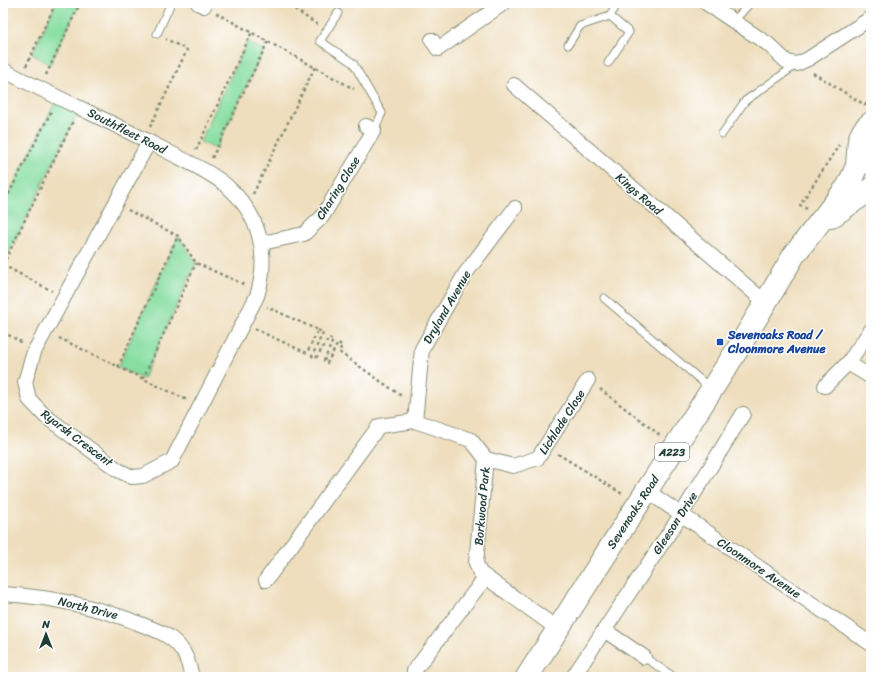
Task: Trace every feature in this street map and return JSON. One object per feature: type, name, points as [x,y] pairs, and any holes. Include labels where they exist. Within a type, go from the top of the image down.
[{"type":"main road","name":"A223","points":[[851,145],[858,142],[866,113]]},
{"type":"main road","name":"Sevenoaks Road","points":[[527,677],[712,389],[794,255],[810,221],[854,176],[851,145]]},
{"type":"main road","points":[[851,145],[871,170]]},
{"type":"main road","name":"Sevenoaks Road","points":[[810,221],[871,189]]},
{"type":"street","points":[[432,40],[438,49],[504,3]]},
{"type":"street","points":[[706,3],[768,44],[787,62],[803,61],[871,18]]},
{"type":"street","name":"Southfleet Road","points":[[3,70],[206,172],[227,187],[244,207],[262,244]]},
{"type":"street","name":"Kings Road","points":[[514,85],[758,296],[766,301]]},
{"type":"street","name":"Charing Close","points":[[262,244],[304,234],[322,217],[370,128]]},
{"type":"street","name":"Ryarsh Crescent","points":[[146,141],[115,204],[35,350],[25,382],[29,399],[45,416],[118,470],[132,477],[143,476],[172,461],[256,296],[263,269],[262,244]]},
{"type":"street","name":"Dryland Avenue","points":[[416,414],[422,349],[465,274],[515,208]]},
{"type":"street","points":[[825,386],[848,363],[871,330]]},
{"type":"street","points":[[848,363],[871,377]]},
{"type":"street","name":"Lichlade Close","points":[[486,459],[513,466],[538,458],[588,380]]},
{"type":"street","name":"Borkwood Park","points":[[266,580],[379,426],[416,414],[471,440],[486,459],[476,563],[480,573],[558,630]]},
{"type":"street","name":"Gleeson Drive","points":[[573,677],[681,515],[743,414]]},
{"type":"street","name":"Cloonmore Avenue","points":[[643,497],[681,515],[871,644]]},
{"type":"street","points":[[414,671],[485,578]]},
{"type":"street","name":"North Drive","points":[[3,594],[42,596],[111,612],[165,634],[179,646],[188,661],[192,677]]},
{"type":"street","points":[[604,630],[644,657]]},
{"type":"lane","points":[[157,34],[171,3]]},
{"type":"lane","points":[[568,45],[580,26],[610,16],[618,3]]},
{"type":"lane","points":[[734,21],[750,3]]},
{"type":"lane","points":[[338,13],[320,41],[353,63],[382,113],[370,128]]},
{"type":"lane","points":[[608,63],[629,32],[610,16]]},
{"type":"lane","points":[[722,134],[745,101],[803,61]]},
{"type":"lane","points":[[604,298],[712,389]]},
{"type":"lane","points":[[644,657],[674,677]]},
{"type":"path","points":[[20,79],[56,3]]},
{"type":"path","points":[[39,88],[80,3]]},
{"type":"path","points":[[285,3],[326,30]]},
{"type":"path","points":[[202,4],[374,100]]},
{"type":"path","points":[[190,163],[252,32]]},
{"type":"path","points":[[146,141],[187,50],[157,34]]},
{"type":"path","points":[[206,172],[268,41]]},
{"type":"path","points":[[803,61],[866,113],[871,97]]},
{"type":"path","points":[[244,207],[315,67]]},
{"type":"path","points":[[3,206],[58,97]]},
{"type":"path","points":[[64,297],[3,265],[80,108]]},
{"type":"path","points":[[810,221],[808,210],[800,205],[851,145]]},
{"type":"path","points":[[115,204],[178,236],[196,263],[323,333],[312,356]]},
{"type":"path","points":[[118,367],[178,236]]},
{"type":"path","points":[[143,379],[196,263]]},
{"type":"path","points":[[243,323],[316,358],[329,338],[333,340],[324,360],[327,363],[338,343],[342,345],[339,352],[416,414]]},
{"type":"path","points":[[307,353],[318,330]]},
{"type":"path","points":[[46,331],[200,407]]},
{"type":"path","points":[[3,332],[35,350]]},
{"type":"path","points":[[588,380],[675,446]]},
{"type":"path","points":[[546,446],[643,497]]},
{"type":"green space","points":[[56,3],[80,3],[50,65],[32,54]]},
{"type":"green space","points":[[247,42],[264,50],[216,149],[200,142]]},
{"type":"green space","points":[[58,97],[80,108],[3,265],[3,205]]},
{"type":"green space","points":[[178,236],[196,263],[143,379],[118,367]]},
{"type":"place","name":"Sevenoaks Road / Cloonmore Avenue","points":[[720,342]]}]
